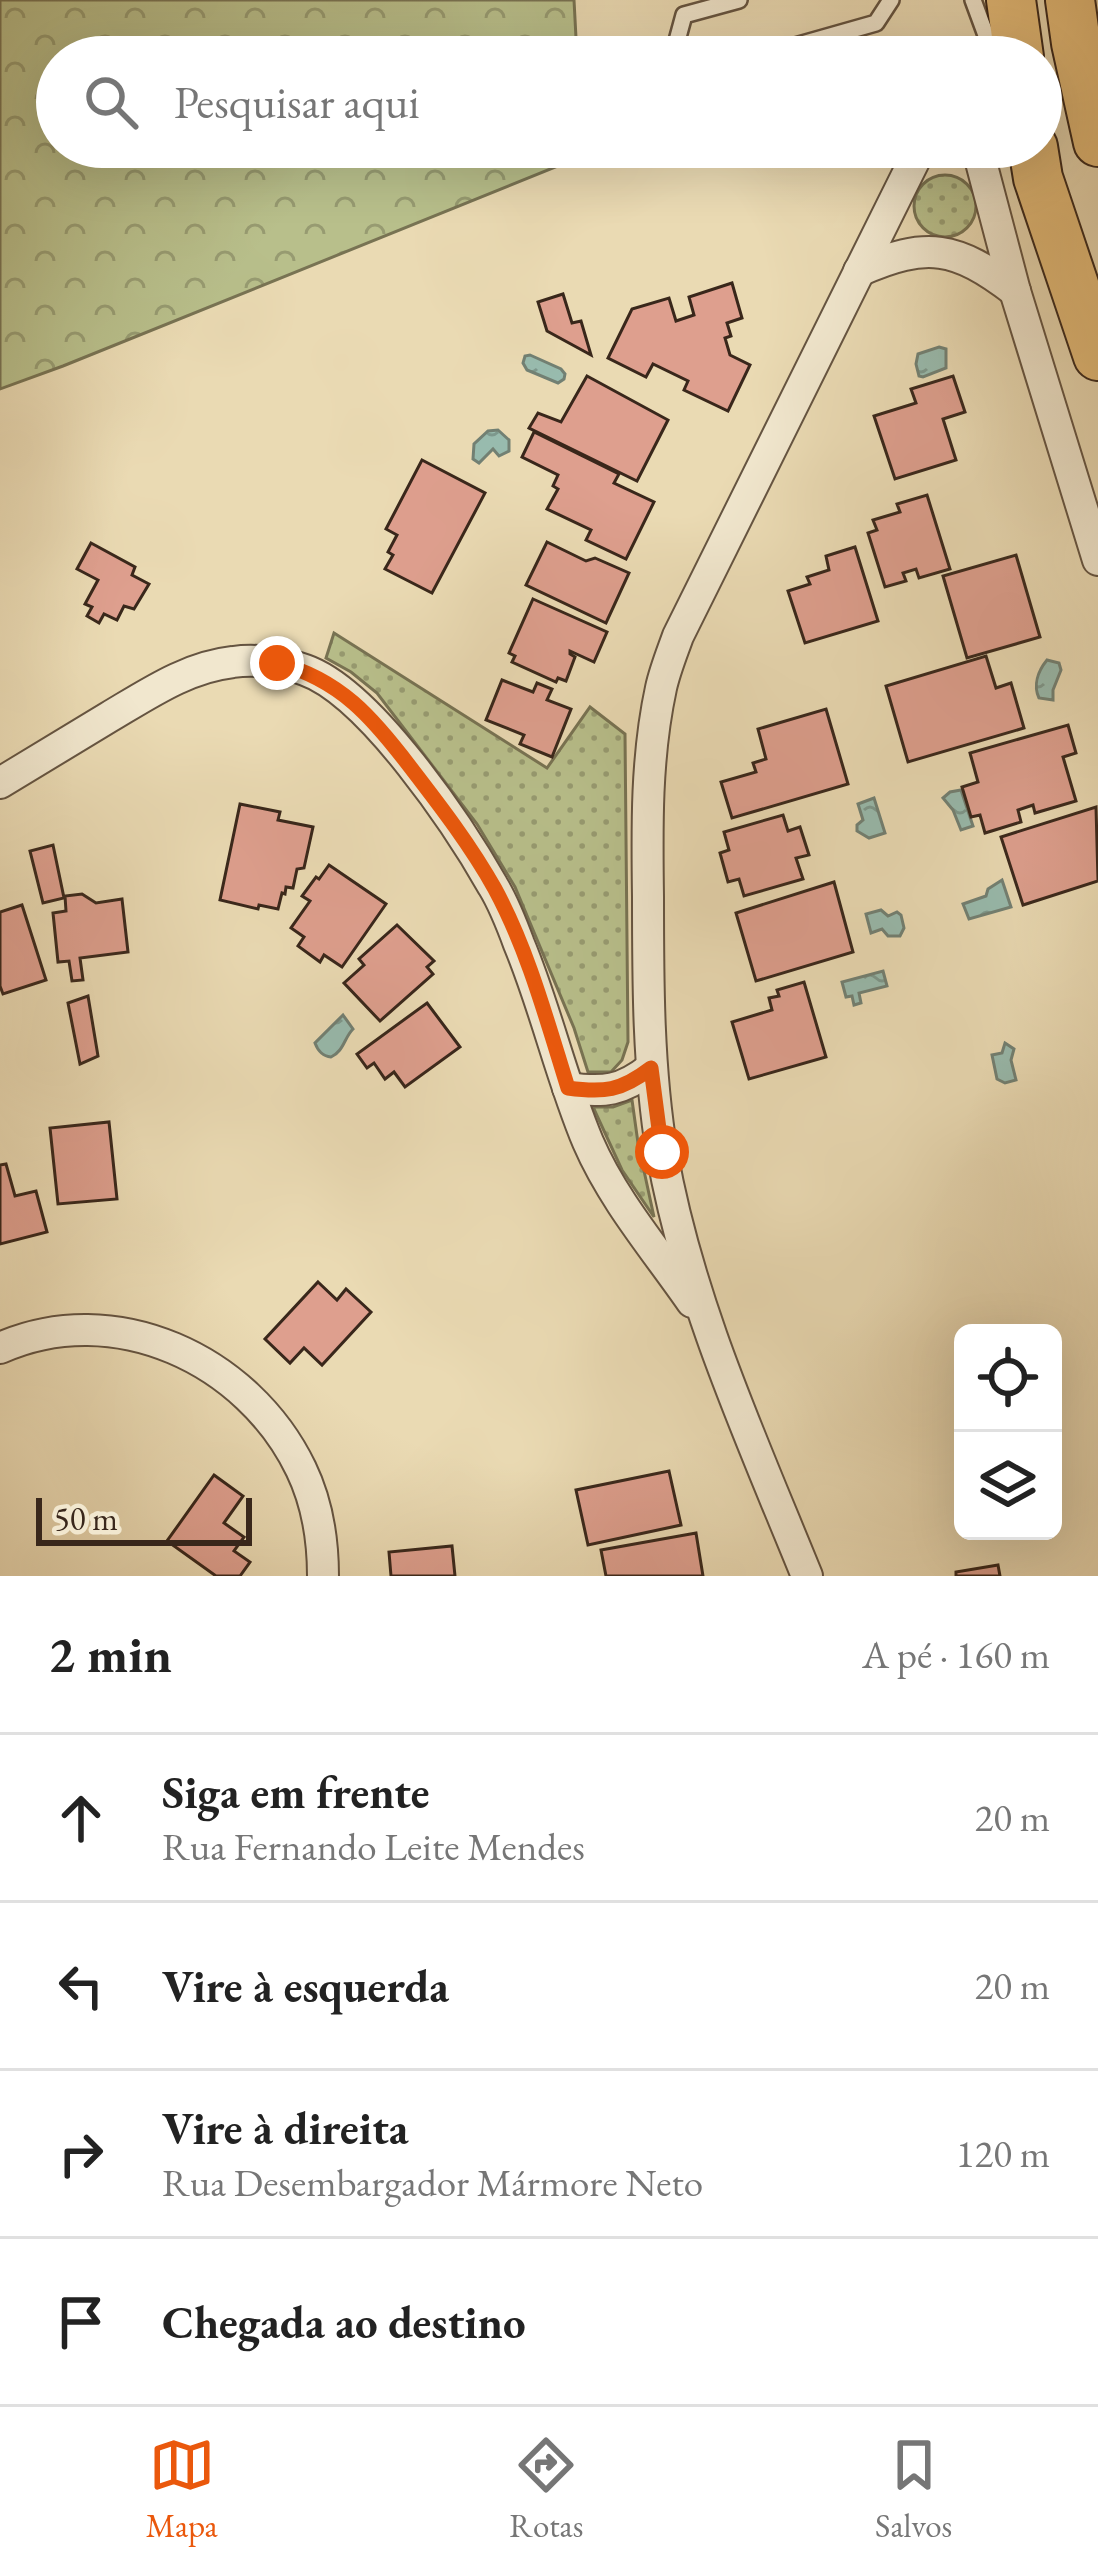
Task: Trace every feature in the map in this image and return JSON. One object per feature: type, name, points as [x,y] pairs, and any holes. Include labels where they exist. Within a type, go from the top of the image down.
[{"type":"main road","points":[[1011,0],[1016,36]]},
{"type":"main road","points":[[1070,0],[1098,142]]},
{"type":"main road","points":[[1037,168],[1098,356]]},
{"type":"street","points":[[807,1576],[704,1321],[662,1152],[651,1068],[647,808],[651,746],[662,685],[678,636],[910,168]]},
{"type":"street","points":[[983,168],[1015,291],[1098,560]]},
{"type":"street","points":[[859,271],[919,251],[949,254],[983,267],[1015,291]]},
{"type":"street","points":[[0,782],[166,683],[204,667],[238,661],[308,670],[364,710],[416,773],[496,890],[520,945],[589,1144],[615,1194],[704,1321]]},
{"type":"street","points":[[568,1088],[611,1090],[651,1068]]},
{"type":"street","points":[[0,1348],[25,1337],[85,1330],[144,1336],[196,1358],[225,1377],[274,1426],[301,1470],[323,1547],[323,1576]]},
{"type":"lane","points":[[679,36],[684,15],[739,0]]},
{"type":"lane","points":[[830,36],[876,23],[891,0]]},
{"type":"lane","points":[[973,0],[986,36]]},
{"type":"green space","points":[[0,0],[574,0],[576,36],[36,36],[36,168],[553,168],[0,389]]},
{"type":"green space","points":[[945,175],[967,184],[976,206],[967,228],[945,237],[923,228],[914,206],[923,184]]},
{"type":"green space","points":[[334,633],[547,768],[590,707],[625,734],[628,1042],[622,1060],[611,1072],[588,1072],[515,887],[477,824],[377,693],[326,658]]},
{"type":"green space","points":[[632,1100],[654,1217],[622,1170],[593,1107]]},
{"type":"water","points":[[946,349],[946,368],[919,376],[918,354]]},
{"type":"water","points":[[530,355],[561,369],[564,379],[558,383],[527,370],[523,363]]},
{"type":"water","points":[[498,430],[509,440],[509,451],[499,456],[493,449],[479,463],[473,459],[474,444],[488,431]]},
{"type":"water","points":[[1047,660],[1059,663],[1061,670],[1053,700],[1039,698],[1036,688]]},
{"type":"water","points":[[961,790],[973,826],[961,830],[943,798]]},
{"type":"water","points":[[874,798],[885,833],[869,838],[857,831],[863,820],[858,804]]},
{"type":"water","points":[[1002,880],[1011,907],[969,919],[963,904],[986,896]]},
{"type":"water","points":[[881,910],[888,916],[901,915],[904,928],[900,936],[888,936],[882,929],[871,933],[866,914]]},
{"type":"water","points":[[883,971],[887,986],[859,993],[861,1003],[854,1005],[852,996],[846,997],[842,982]]},
{"type":"water","points":[[343,1015],[353,1029],[339,1051],[325,1056],[315,1043]]},
{"type":"water","points":[[1005,1043],[1014,1049],[1011,1060],[1016,1080],[1005,1083],[997,1079],[992,1055],[1002,1053]]},
{"type":"building","points":[[732,283],[742,318],[727,323],[731,336],[725,338],[730,355],[750,365],[728,411],[684,390],[688,381],[653,364],[646,377],[608,358],[632,309],[669,298],[676,321],[694,315],[689,297]]},
{"type":"building","points":[[563,294],[572,323],[581,321],[591,355],[547,331],[538,302]]},
{"type":"building","points":[[587,376],[668,420],[637,481],[529,428],[538,413],[561,422]]},
{"type":"building","points":[[953,376],[965,412],[943,419],[956,460],[895,479],[874,416],[916,403],[911,389]]},
{"type":"building","points":[[534,432],[619,474],[614,483],[654,502],[626,559],[586,540],[591,530],[547,509],[558,489],[553,486],[558,475],[522,457]]},
{"type":"building","points":[[422,460],[485,493],[432,593],[385,569],[397,535],[386,529]]},
{"type":"building","points":[[927,495],[950,569],[919,578],[916,569],[903,573],[906,581],[885,587],[868,533],[877,530],[873,520],[900,512],[897,504]]},
{"type":"building","points":[[547,542],[586,561],[595,558],[629,573],[606,623],[526,585]]},
{"type":"building","points":[[91,543],[135,567],[132,575],[149,584],[134,609],[124,606],[117,620],[104,614],[99,623],[87,616],[92,607],[85,604],[98,580],[77,569]]},
{"type":"building","points":[[855,547],[878,621],[805,643],[788,591],[810,584],[807,577],[829,570],[826,556]]},
{"type":"building","points":[[1016,555],[1040,637],[967,658],[943,576]]},
{"type":"building","points":[[533,599],[607,632],[594,662],[570,651],[575,657],[566,681],[558,678],[556,682],[512,662],[515,656],[509,653]]},
{"type":"building","points":[[986,656],[996,688],[1011,683],[1024,728],[908,762],[886,686]]},
{"type":"building","points":[[502,680],[533,692],[537,683],[552,689],[547,700],[571,709],[552,757],[520,744],[524,735],[486,720]]},
{"type":"building","points":[[826,709],[848,784],[732,818],[721,782],[756,772],[753,763],[766,759],[758,729]]},
{"type":"building","points":[[1068,725],[1076,753],[1063,757],[1076,801],[1035,813],[1033,805],[1018,810],[1021,822],[985,833],[980,815],[971,817],[962,787],[978,782],[970,753]]},
{"type":"building","points":[[240,804],[280,812],[278,820],[313,827],[304,868],[297,869],[293,888],[286,887],[278,909],[220,900]]},
{"type":"building","points":[[1096,807],[1098,881],[1023,905],[1001,837]]},
{"type":"building","points":[[783,815],[788,831],[800,827],[809,855],[796,858],[803,879],[744,896],[739,879],[728,882],[720,853],[729,850],[724,832]]},
{"type":"building","points":[[53,845],[64,898],[43,903],[30,851]]},
{"type":"building","points":[[329,865],[386,904],[342,967],[324,955],[320,962],[298,946],[304,937],[291,928],[310,901],[302,896]]},
{"type":"building","points":[[834,882],[853,952],[756,981],[736,913]]},
{"type":"building","points":[[82,894],[96,903],[122,899],[128,952],[80,958],[83,980],[72,981],[69,961],[58,962],[53,913],[66,911],[65,896]]},
{"type":"building","points":[[22,905],[46,980],[3,994],[0,912]]},
{"type":"building","points":[[397,925],[434,961],[427,967],[433,974],[380,1021],[344,983],[364,965],[359,959]]},
{"type":"building","points":[[804,982],[826,1057],[749,1079],[732,1022],[772,1010],[769,998],[779,996],[777,990]]},
{"type":"building","points":[[88,996],[98,1056],[80,1064],[68,1003]]},
{"type":"building","points":[[427,1003],[460,1047],[405,1087],[394,1072],[385,1079],[374,1063],[367,1068],[357,1054]]},
{"type":"building","points":[[109,1122],[117,1199],[58,1204],[50,1128]]},
{"type":"building","points":[[6,1164],[15,1196],[36,1191],[47,1232],[0,1244],[0,1165]]},
{"type":"building","points":[[318,1282],[337,1300],[346,1289],[371,1312],[322,1365],[304,1348],[290,1363],[265,1339]]},
{"type":"building","points":[[669,1471],[681,1525],[588,1545],[576,1490]]},
{"type":"building","points":[[214,1475],[243,1496],[224,1523],[244,1537],[234,1551],[250,1562],[240,1576],[216,1576],[167,1541]]},
{"type":"building","points":[[696,1533],[703,1576],[606,1576],[601,1550]]},
{"type":"building","points":[[452,1546],[455,1576],[391,1576],[389,1552]]},
{"type":"building","points":[[998,1565],[1000,1576],[956,1576],[956,1572]]},
{"type":"route","points":[[277,663],[308,670],[364,710],[454,823],[496,890],[520,945],[568,1088],[611,1090],[651,1068],[662,1152]]}]
